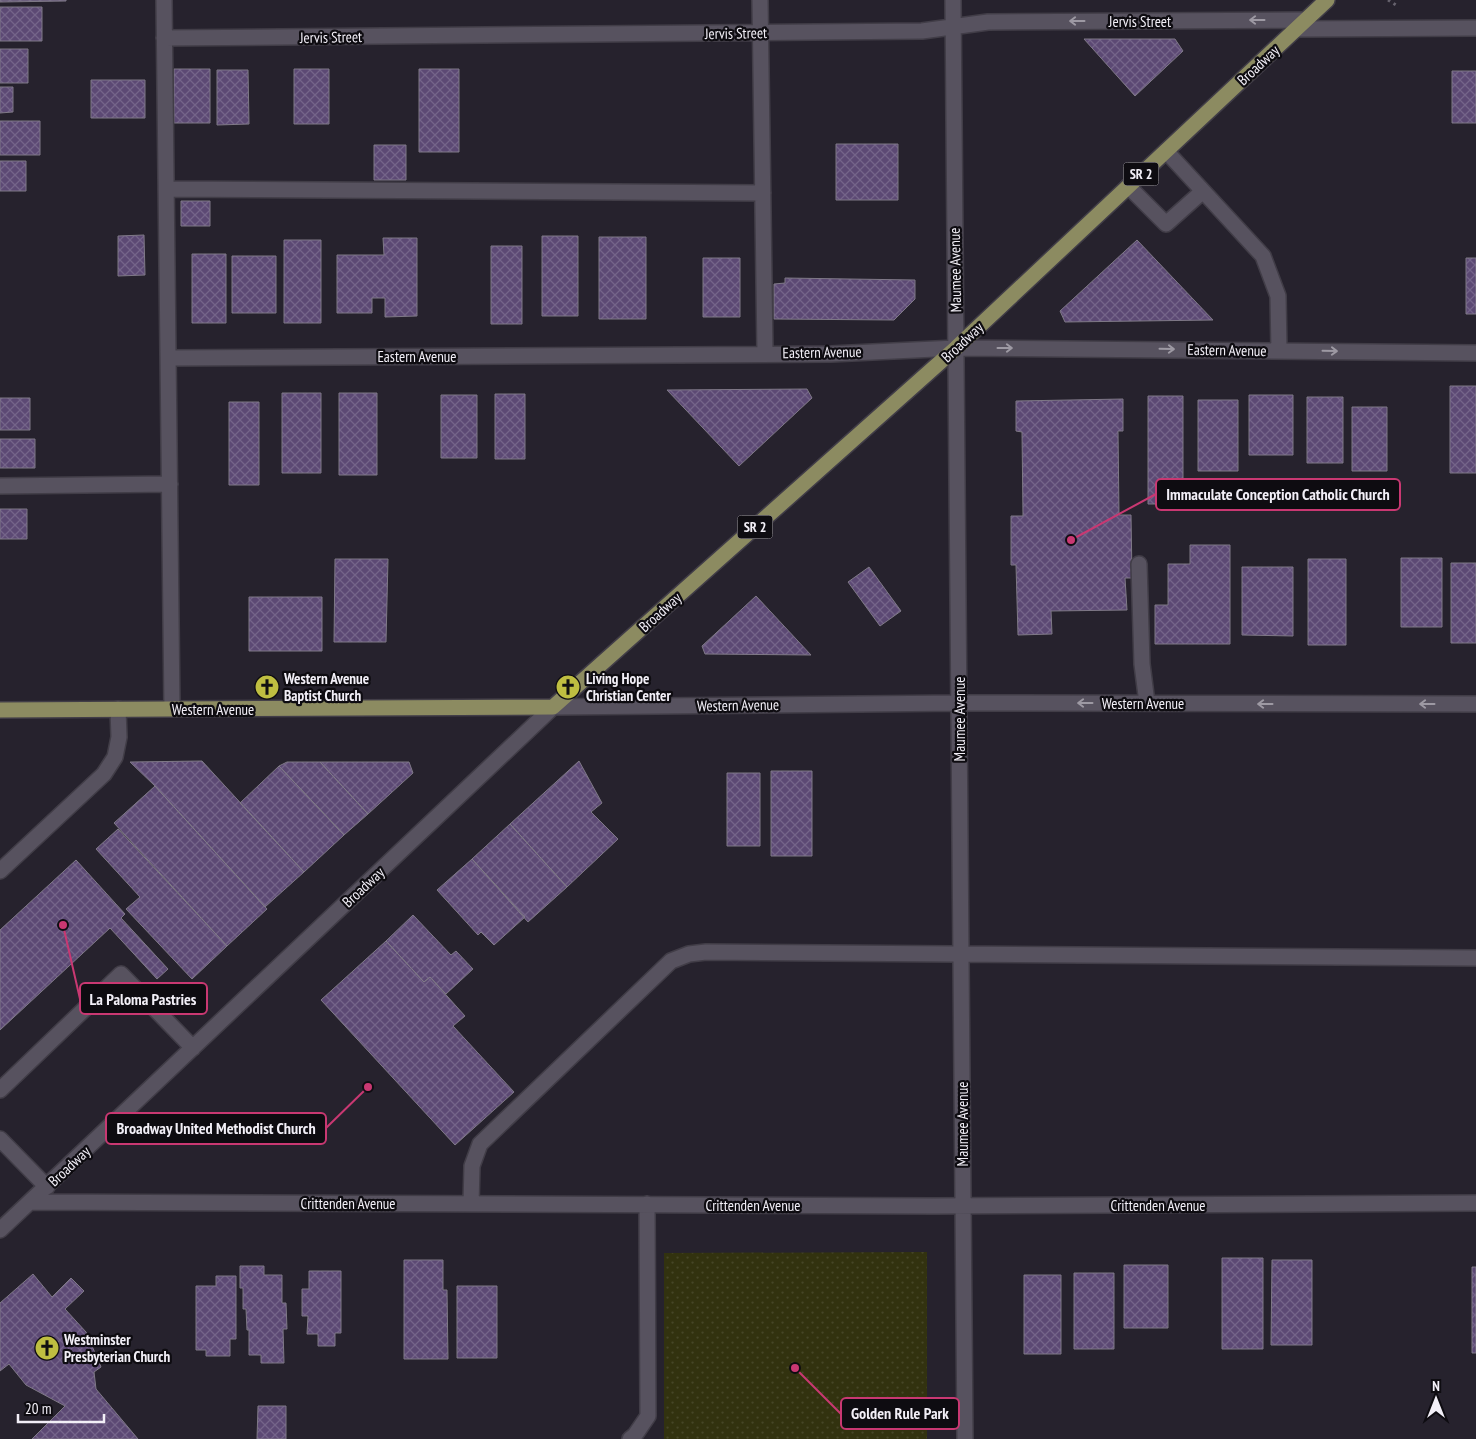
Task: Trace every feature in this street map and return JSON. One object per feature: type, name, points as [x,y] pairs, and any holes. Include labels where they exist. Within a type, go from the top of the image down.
[{"type":"main road","name":"Broadway","points":[[553,707],[956,348],[1327,0]]},
{"type":"main road","name":"Western Avenue","points":[[0,710],[553,707]]},
{"type":"street","points":[[164,0],[172,709]]},
{"type":"street","points":[[760,0],[765,353]]},
{"type":"street","name":"Maumee Avenue","points":[[952,0],[965,1439]]},
{"type":"street","name":"Jervis Street","points":[[164,38],[922,31],[988,22],[1301,24],[1476,28]]},
{"type":"street","points":[[1166,151],[1263,256],[1278,296],[1279,351]]},
{"type":"street","points":[[1128,186],[1166,224],[1203,191]]},
{"type":"street","points":[[166,189],[763,193]]},
{"type":"street","name":"Eastern Avenue","points":[[169,358],[831,354],[956,348],[1476,353]]},
{"type":"street","points":[[0,486],[170,484]]},
{"type":"street","points":[[1139,564],[1142,664],[1147,703]]},
{"type":"street","name":"Western Avenue","points":[[553,707],[959,703],[1476,704]]},
{"type":"street","name":"Broadway","points":[[0,1230],[553,707]]},
{"type":"street","points":[[0,871],[104,774],[115,757],[119,738],[118,709]]},
{"type":"street","points":[[471,1204],[472,1166],[480,1144],[671,961],[689,954],[706,952],[1476,958]]},
{"type":"street","points":[[0,1090],[121,974],[193,1048]]},
{"type":"street","points":[[0,1138],[47,1187]]},
{"type":"street","name":"Crittenden Avenue","points":[[31,1202],[963,1206],[1476,1203]]},
{"type":"street","points":[[630,1439],[648,1416],[646,1204]]},
{"type":"shaded area","points":[[927,1252],[927,1439],[664,1439],[664,1253]]},
{"type":"building","points":[[0,0],[66,0],[66,1],[0,2]]},
{"type":"building","points":[[0,7],[42,7],[42,41],[0,41]]},
{"type":"building","points":[[1084,39],[1175,39],[1183,51],[1135,96]]},
{"type":"building","points":[[0,49],[28,49],[28,83],[0,83]]},
{"type":"building","points":[[174,69],[210,69],[210,123],[174,123]]},
{"type":"building","points":[[294,69],[329,69],[329,124],[294,124]]},
{"type":"building","points":[[419,69],[459,69],[459,152],[419,152]]},
{"type":"building","points":[[217,70],[248,70],[249,124],[217,125]]},
{"type":"building","points":[[1452,71],[1476,71],[1476,123],[1452,123]]},
{"type":"building","points":[[91,80],[145,80],[145,118],[91,118]]},
{"type":"building","points":[[0,87],[13,87],[13,112],[0,113]]},
{"type":"building","points":[[0,121],[40,121],[40,155],[0,155]]},
{"type":"building","points":[[836,144],[898,144],[898,200],[836,200]]},
{"type":"building","points":[[374,145],[406,145],[406,180],[374,180]]},
{"type":"building","points":[[0,161],[26,161],[26,191],[0,191]]},
{"type":"building","points":[[181,201],[210,201],[210,226],[181,226]]},
{"type":"building","points":[[144,235],[145,275],[118,276],[118,236]]},
{"type":"building","points":[[542,236],[578,236],[578,316],[542,316]]},
{"type":"building","points":[[599,237],[646,237],[646,319],[599,319]]},
{"type":"building","points":[[383,238],[417,238],[417,316],[385,317],[385,298],[372,298],[372,313],[337,313],[337,255],[384,255]]},
{"type":"building","points":[[284,240],[321,240],[321,323],[284,323]]},
{"type":"building","points":[[1137,240],[1213,320],[1065,322],[1060,311]]},
{"type":"building","points":[[491,246],[522,246],[522,324],[491,324]]},
{"type":"building","points":[[192,254],[226,254],[226,323],[192,323]]},
{"type":"building","points":[[232,256],[276,256],[276,313],[232,313]]},
{"type":"building","points":[[703,258],[740,258],[740,317],[703,317]]},
{"type":"building","points":[[1466,258],[1476,258],[1476,314],[1466,314]]},
{"type":"building","points":[[785,278],[915,280],[915,299],[894,320],[774,319],[774,284],[785,283]]},
{"type":"building","points":[[1450,386],[1476,386],[1476,473],[1450,473]]},
{"type":"building","points":[[807,389],[812,398],[739,466],[667,390]]},
{"type":"building","points":[[282,393],[321,393],[321,473],[282,473]]},
{"type":"building","points":[[339,393],[377,393],[377,475],[339,475]]},
{"type":"building","points":[[495,394],[525,394],[525,459],[495,459]]},
{"type":"building","points":[[441,395],[477,395],[477,458],[441,458]]},
{"type":"building","points":[[1249,395],[1293,395],[1293,455],[1249,455]]},
{"type":"building","points":[[1148,396],[1183,396],[1183,504],[1148,504]]},
{"type":"building","points":[[1307,397],[1343,397],[1343,463],[1307,463]]},
{"type":"building","points":[[0,398],[30,398],[30,430],[0,430]]},
{"type":"building","points":[[1123,399],[1123,431],[1118,431],[1119,515],[1131,515],[1132,578],[1125,578],[1127,610],[1051,611],[1052,634],[1018,635],[1016,565],[1011,565],[1011,516],[1023,516],[1022,432],[1016,431],[1016,401]]},
{"type":"building","points":[[1198,400],[1238,400],[1238,471],[1198,471]]},
{"type":"building","points":[[229,402],[259,402],[259,485],[229,485]]},
{"type":"building","points":[[1352,407],[1387,407],[1387,471],[1352,471]]},
{"type":"building","points":[[0,439],[35,439],[35,468],[0,468]]},
{"type":"building","points":[[0,509],[27,509],[27,539],[0,539]]},
{"type":"building","points":[[1190,545],[1230,545],[1230,644],[1155,644],[1155,605],[1168,605],[1168,564],[1190,564]]},
{"type":"building","points":[[1401,558],[1442,558],[1442,627],[1401,627]]},
{"type":"building","points":[[335,559],[388,559],[386,642],[334,642]]},
{"type":"building","points":[[1308,559],[1346,559],[1346,645],[1308,645]]},
{"type":"building","points":[[1451,563],[1476,563],[1476,643],[1451,643]]},
{"type":"building","points":[[869,567],[901,611],[880,626],[848,582]]},
{"type":"building","points":[[1242,567],[1293,567],[1293,636],[1242,635]]},
{"type":"building","points":[[756,596],[811,655],[705,654],[702,646]]},
{"type":"building","points":[[249,597],[322,597],[322,651],[249,651]]},
{"type":"building","points":[[202,761],[304,872],[265,907],[155,786],[130,762]]},
{"type":"building","points":[[579,761],[602,803],[591,812],[618,839],[567,887],[510,824]]},
{"type":"building","points":[[287,762],[320,762],[368,814],[344,835],[279,766]]},
{"type":"building","points":[[320,762],[409,762],[413,773],[368,814]]},
{"type":"building","points":[[279,766],[344,835],[304,872],[240,803]]},
{"type":"building","points":[[771,771],[812,771],[812,856],[771,856]]},
{"type":"building","points":[[727,773],[760,773],[760,846],[727,846]]},
{"type":"building","points":[[155,786],[267,909],[227,946],[114,823]]},
{"type":"building","points":[[510,824],[567,887],[528,922],[472,859]]},
{"type":"building","points":[[118,829],[227,946],[192,979],[126,909],[140,897],[96,849]]},
{"type":"building","points":[[472,859],[525,917],[494,945],[481,932],[478,935],[437,890]]},
{"type":"building","points":[[76,860],[125,914],[121,918],[168,969],[157,979],[110,928],[0,1030],[0,930]]},
{"type":"building","points":[[413,915],[451,955],[456,951],[473,969],[446,994],[430,977],[424,982],[386,941]]},
{"type":"building","points":[[386,941],[424,982],[430,977],[465,1016],[453,1026],[514,1092],[455,1145],[321,1000]]},
{"type":"building","points":[[1222,1258],[1263,1258],[1263,1349],[1222,1349]]},
{"type":"building","points":[[404,1260],[443,1260],[443,1290],[447,1290],[448,1359],[404,1359]]},
{"type":"building","points":[[1272,1260],[1312,1260],[1312,1345],[1271,1345]]},
{"type":"building","points":[[1124,1265],[1168,1265],[1168,1328],[1124,1328]]},
{"type":"building","points":[[240,1266],[264,1266],[264,1275],[282,1275],[282,1303],[286,1303],[287,1329],[283,1329],[284,1363],[261,1363],[261,1355],[249,1355],[249,1330],[247,1330],[246,1309],[243,1309],[243,1288],[240,1288]]},
{"type":"building","points":[[1472,1267],[1476,1267],[1476,1353],[1472,1353]]},
{"type":"building","points":[[309,1271],[341,1271],[341,1333],[335,1333],[335,1346],[318,1346],[318,1334],[307,1334],[308,1316],[302,1316],[302,1289],[309,1289]]},
{"type":"building","points":[[1074,1273],[1114,1273],[1114,1349],[1074,1349]]},
{"type":"building","name":"Westminster Presbyterian Church","points":[[33,1274],[52,1297],[71,1278],[84,1291],[65,1309],[86,1332],[101,1367],[94,1372],[96,1389],[138,1439],[32,1439],[65,1406],[26,1385],[9,1364],[0,1371],[0,1303]]},
{"type":"building","points":[[1024,1275],[1061,1275],[1061,1354],[1024,1354]]},
{"type":"building","points":[[216,1276],[236,1276],[236,1339],[230,1339],[230,1356],[206,1356],[206,1350],[196,1350],[196,1286],[216,1286]]},
{"type":"building","points":[[457,1286],[497,1286],[497,1358],[457,1358]]},
{"type":"building","points":[[258,1406],[286,1406],[286,1439],[257,1439]]},
{"type":"place","name":"Immaculate Conception Catholic Church","points":[[1071,540]]},
{"type":"place","name":"Western Avenue Baptist Church","points":[[267,687]]},
{"type":"place","name":"Living Hope Christian Center","points":[[568,687]]},
{"type":"place","name":"La Paloma Pastries","points":[[63,925]]},
{"type":"place","name":"Broadway United Methodist Church","points":[[368,1087]]},
{"type":"place","name":"Westminster Presbyterian Church","points":[[47,1348]]},
{"type":"place","name":"Golden Rule Park","points":[[795,1368]]}]
